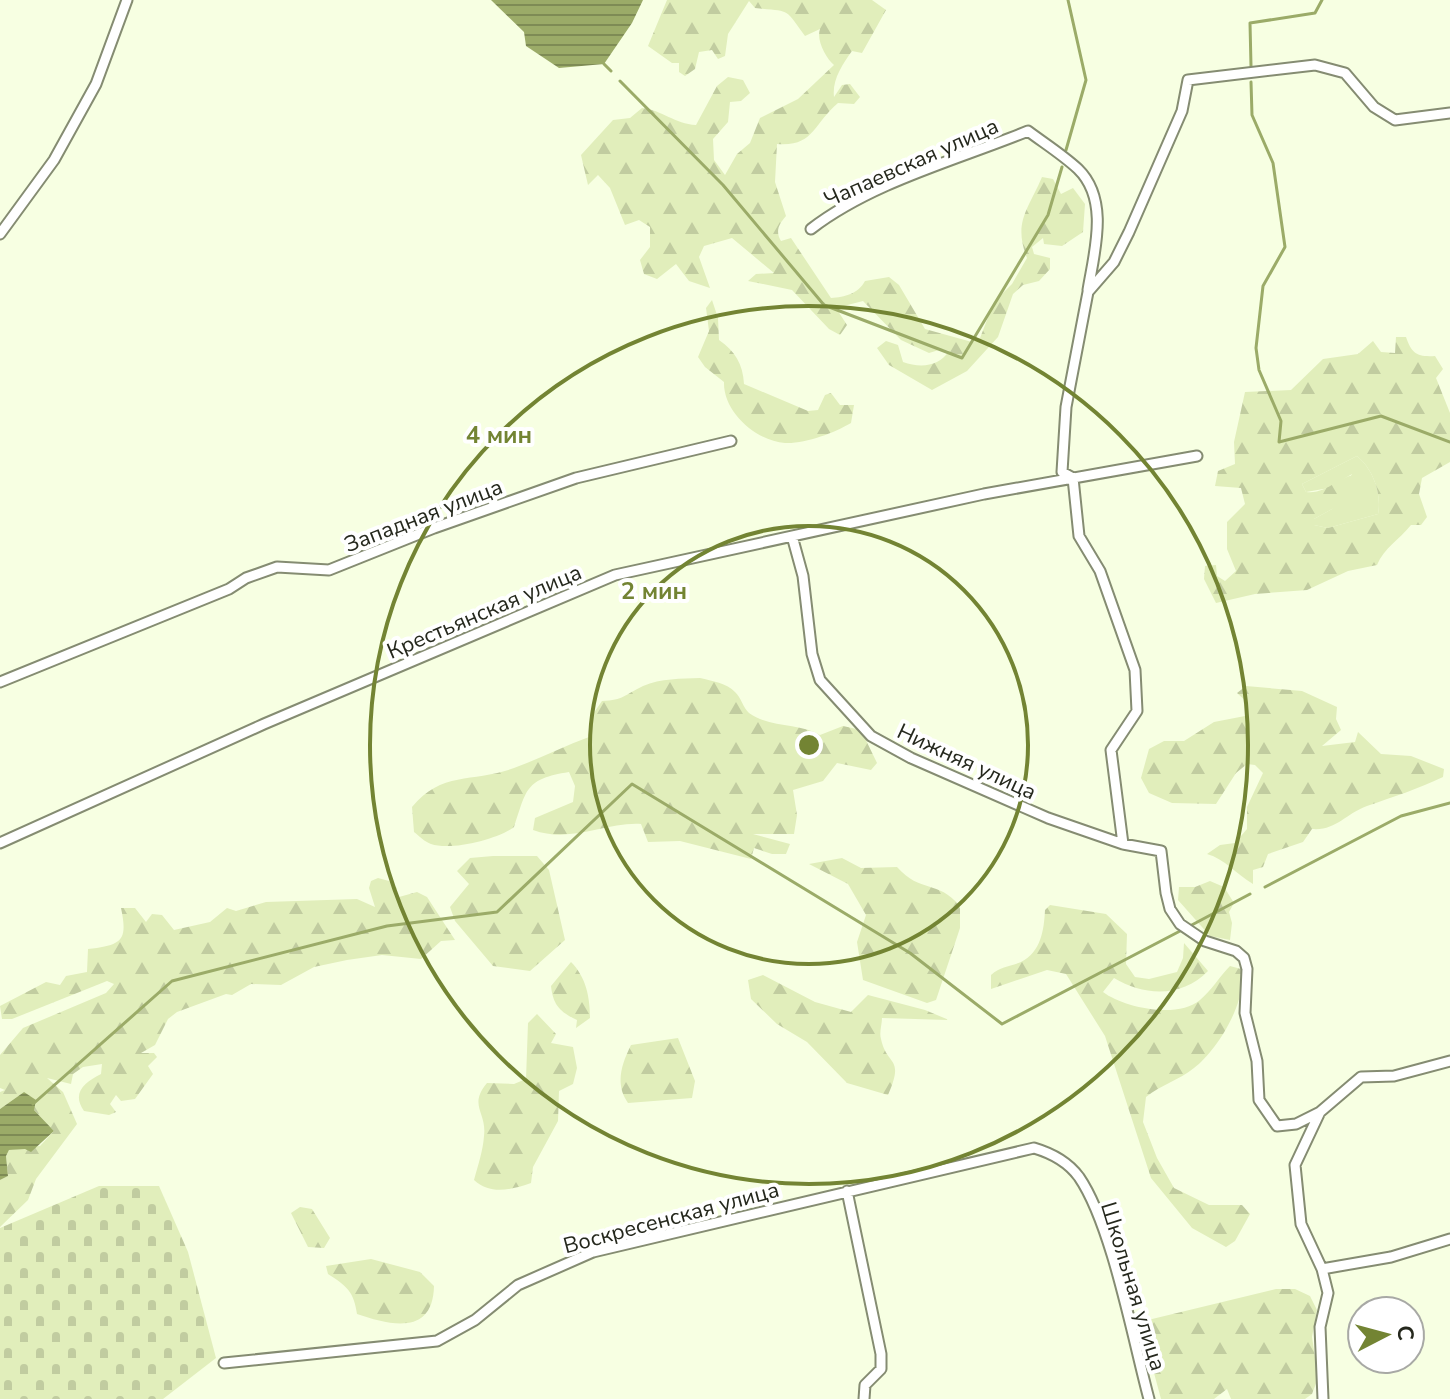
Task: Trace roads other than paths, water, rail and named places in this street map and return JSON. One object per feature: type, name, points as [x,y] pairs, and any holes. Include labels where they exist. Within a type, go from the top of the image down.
[{"type":"street","points":[[0,234],[61,147],[96,84],[127,0]]},
{"type":"street","points":[[1123,844],[1111,750],[1137,711],[1135,670],[1100,571],[1079,536],[1073,478],[1062,472],[1060,460],[1066,407],[1088,292],[1114,262],[1129,232],[1182,111],[1188,80],[1315,65],[1345,73],[1374,107],[1395,120],[1450,113]]},
{"type":"street","name":"Чапаевская улица","points":[[811,229],[830,215],[894,185],[1028,131],[1081,172],[1095,201],[1098,220],[1088,292]]},
{"type":"street","name":"Западная улица","points":[[0,682],[229,589],[263,570],[307,566],[329,570],[434,528],[576,478],[731,441]]},
{"type":"street","name":"Крестьянская улица","points":[[0,843],[239,735],[615,575],[1073,478],[1197,456]]},
{"type":"street","name":"Нижняя улица","points":[[792,536],[803,576],[812,654],[820,680],[871,736],[911,758],[1048,818],[1123,844],[1161,851],[1166,893],[1180,924],[1205,941],[1236,951],[1244,958],[1247,969],[1245,1013],[1257,1061],[1259,1100],[1277,1126],[1296,1124],[1320,1112]]},
{"type":"street","points":[[1323,1399],[1320,1327],[1328,1293],[1322,1269],[1301,1224],[1295,1165],[1320,1112],[1361,1077],[1394,1076],[1450,1061]]},
{"type":"street","name":"Воскресенская улица","points":[[224,1363],[437,1341],[475,1320],[518,1285],[593,1252],[1034,1148],[1049,1152]]},
{"type":"street","name":"Школьная улица","points":[[1049,1152],[1080,1178],[1105,1237],[1149,1399]]},
{"type":"street","points":[[847,1191],[881,1354],[881,1369],[865,1385],[864,1399]]},
{"type":"street","points":[[1322,1269],[1391,1257],[1450,1239]]},
{"type":"waterway","points":[[1066,150],[1086,80],[1068,0]]},
{"type":"waterway","points":[[1251,66],[1250,23],[1315,13],[1322,0]]},
{"type":"waterway","points":[[604,64],[611,71]]},
{"type":"waterway","points":[[620,81],[723,185],[824,305],[962,358],[1048,215],[1062,167]]},
{"type":"waterway","points":[[1251,82],[1252,115],[1273,163],[1285,247],[1263,286],[1256,348],[1259,370],[1281,421],[1279,442],[1381,416],[1450,442]]},
{"type":"waterway","points":[[33,1104],[172,981],[387,926],[497,912],[632,784],[910,953],[1002,1024],[1182,930]]},
{"type":"waterway","points":[[1265,887],[1401,816],[1450,803]]},
{"type":"waterway","points":[[1188,927],[1250,894]]}]
